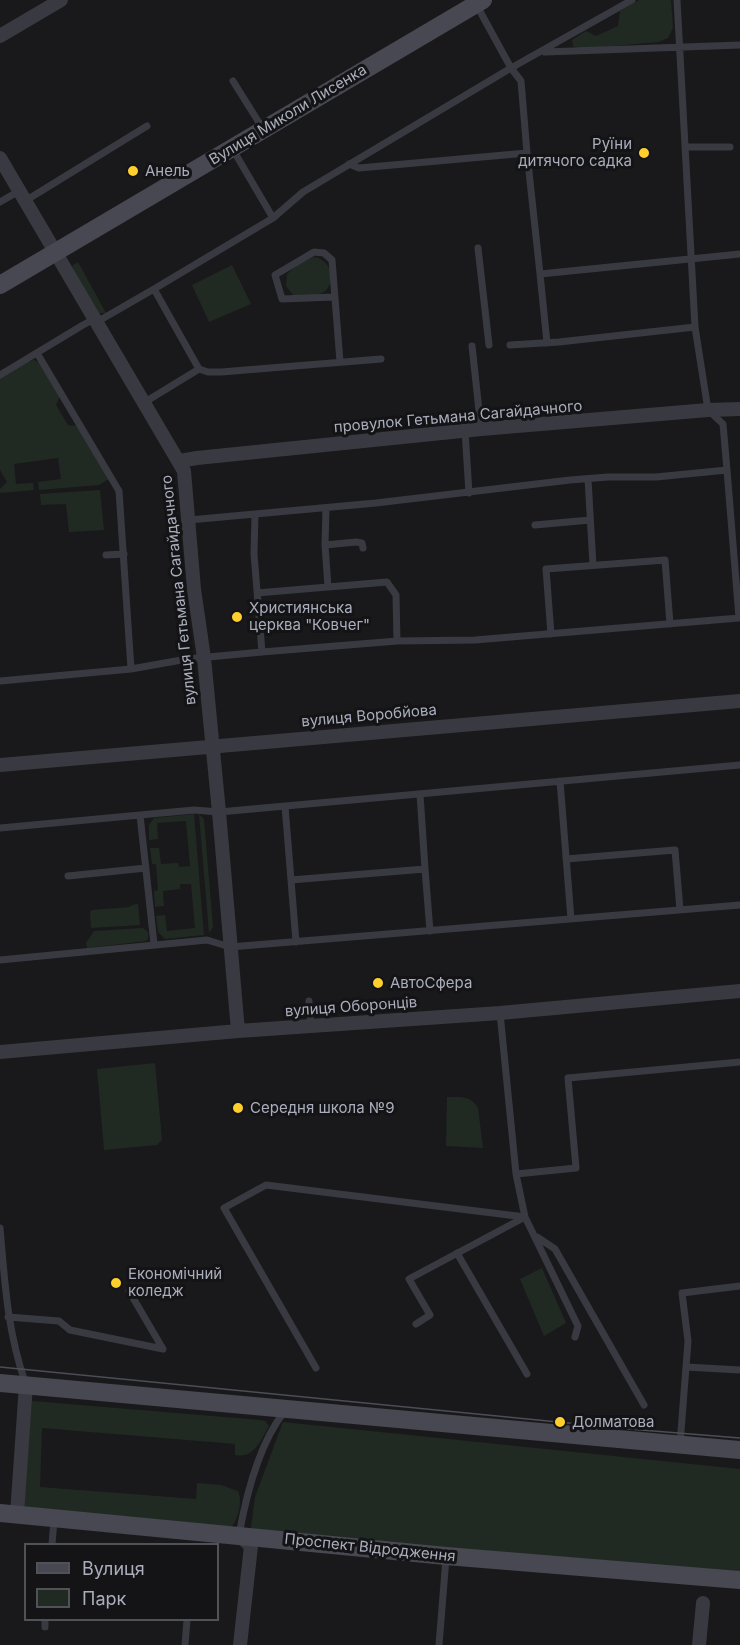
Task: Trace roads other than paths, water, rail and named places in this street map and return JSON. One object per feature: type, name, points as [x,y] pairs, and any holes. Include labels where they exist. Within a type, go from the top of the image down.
[{"type":"main road","name":"Вулиця Миколи Лисенка","points":[[0,285],[479,2]]},
{"type":"main road","points":[[0,1383],[740,1450]]},
{"type":"main road","name":"Проспект Відродження","points":[[9,1514],[194,1535],[239,1535],[446,1556],[740,1580]]},
{"type":"street","points":[[0,36],[61,0]]},
{"type":"street","name":"вулиця Гетьмана Сагайдачного","points":[[0,158],[184,471],[219,812],[238,1031]]},
{"type":"street","name":"провулок Гетьмана Сагайдачного","points":[[180,461],[481,429],[708,410],[740,410]]},
{"type":"street","name":"вулиця Воробйова","points":[[0,765],[740,701]]},
{"type":"street","name":"вулиця Оборонців","points":[[0,1052],[238,1031],[500,1013],[740,991]]},
{"type":"street","points":[[9,1514],[26,1385]]},
{"type":"street","points":[[239,1535],[251,1546],[240,1645]]},
{"type":"street","points":[[699,1645],[703,1603]]},
{"type":"lane","points":[[0,375],[94,319],[102,319],[154,289],[273,218],[303,192],[349,164],[511,68],[632,0]]},
{"type":"lane","points":[[0,681],[131,669],[262,652],[397,640],[474,640],[739,618],[737,548],[723,424],[708,410],[695,327],[677,0]]},
{"type":"lane","points":[[479,2],[511,68],[521,81],[547,343]]},
{"type":"lane","points":[[542,52],[740,45]]},
{"type":"lane","points":[[233,81],[263,129]]},
{"type":"lane","points":[[0,202],[22,196],[147,126]]},
{"type":"lane","points":[[685,147],[730,147]]},
{"type":"lane","points":[[232,148],[273,218]]},
{"type":"lane","points":[[349,164],[359,168],[527,153]]},
{"type":"lane","points":[[478,248],[489,345]]},
{"type":"lane","points":[[334,297],[282,299],[275,275],[314,252],[324,253],[332,260],[340,362]]},
{"type":"lane","points":[[540,274],[740,254]]},
{"type":"lane","points":[[154,289],[199,369],[208,372],[381,359]]},
{"type":"lane","points":[[510,345],[695,327]]},
{"type":"lane","points":[[472,346],[481,429]]},
{"type":"lane","points":[[37,353],[119,491],[131,669]]},
{"type":"lane","points":[[145,402],[199,369]]},
{"type":"lane","points":[[465,431],[469,493]]},
{"type":"lane","points":[[189,520],[326,508],[588,479],[656,477],[727,470]]},
{"type":"lane","points":[[588,479],[593,566]]},
{"type":"lane","points":[[326,508],[325,544],[328,587]]},
{"type":"lane","points":[[255,514],[254,554],[262,652]]},
{"type":"lane","points":[[535,525],[590,520]]},
{"type":"lane","points":[[325,544],[356,542],[362,543],[363,548]]},
{"type":"lane","points":[[106,555],[124,554]]},
{"type":"lane","points":[[551,634],[546,569],[665,560],[670,624]]},
{"type":"lane","points":[[257,593],[387,582],[396,595],[397,640]]},
{"type":"lane","points":[[0,828],[194,810],[219,812],[740,765]]},
{"type":"lane","points":[[560,781],[571,919]]},
{"type":"lane","points":[[420,794],[430,931]]},
{"type":"lane","points":[[285,806],[296,942]]},
{"type":"lane","points":[[140,815],[154,944]]},
{"type":"lane","points":[[566,859],[675,850],[680,910]]},
{"type":"lane","points":[[68,876],[146,868]]},
{"type":"lane","points":[[291,880],[425,869]]},
{"type":"lane","points":[[0,960],[207,940],[230,947],[740,905]]},
{"type":"lane","points":[[309,1001],[311,1026]]},
{"type":"lane","points":[[500,1013],[516,1174],[525,1217],[578,1326],[575,1337]]},
{"type":"lane","points":[[516,1174],[576,1168],[568,1078],[740,1062]]},
{"type":"lane","points":[[316,1368],[224,1209],[266,1185],[525,1217]]},
{"type":"lane","points":[[416,1324],[430,1315],[409,1279],[525,1217]]},
{"type":"lane","points":[[0,1228],[8,1317],[15,1353],[26,1385]]},
{"type":"lane","points":[[534,1236],[555,1249],[644,1405]]},
{"type":"lane","points":[[457,1253],[527,1374]]},
{"type":"lane","points":[[680,1444],[687,1341],[682,1293],[740,1286]]},
{"type":"lane","points":[[8,1317],[58,1321],[70,1330],[163,1349],[129,1291]]},
{"type":"lane","points":[[686,1366],[740,1370]]},
{"type":"lane","points":[[239,1535],[246,1494],[275,1424],[287,1408]]},
{"type":"lane","points":[[52,1543],[55,1518]]},
{"type":"lane","points":[[439,1645],[446,1556]]},
{"type":"lane","points":[[185,1645],[187,1621]]},
{"type":"tram line","points":[[0,1367],[740,1438]]},
{"type":"place","name":"Руїни дитячого садка","points":[[644,153]]},
{"type":"place","name":"Анель","points":[[133,171]]},
{"type":"place","name":"Християнська церква \"Ковчег\"","points":[[237,617]]},
{"type":"place","name":"АвтоСфера","points":[[378,983]]},
{"type":"place","name":"Середня школа №9","points":[[238,1108]]},
{"type":"place","name":"Економічний коледж","points":[[116,1283]]},
{"type":"place","name":"Долматова","points":[[560,1422]]}]
